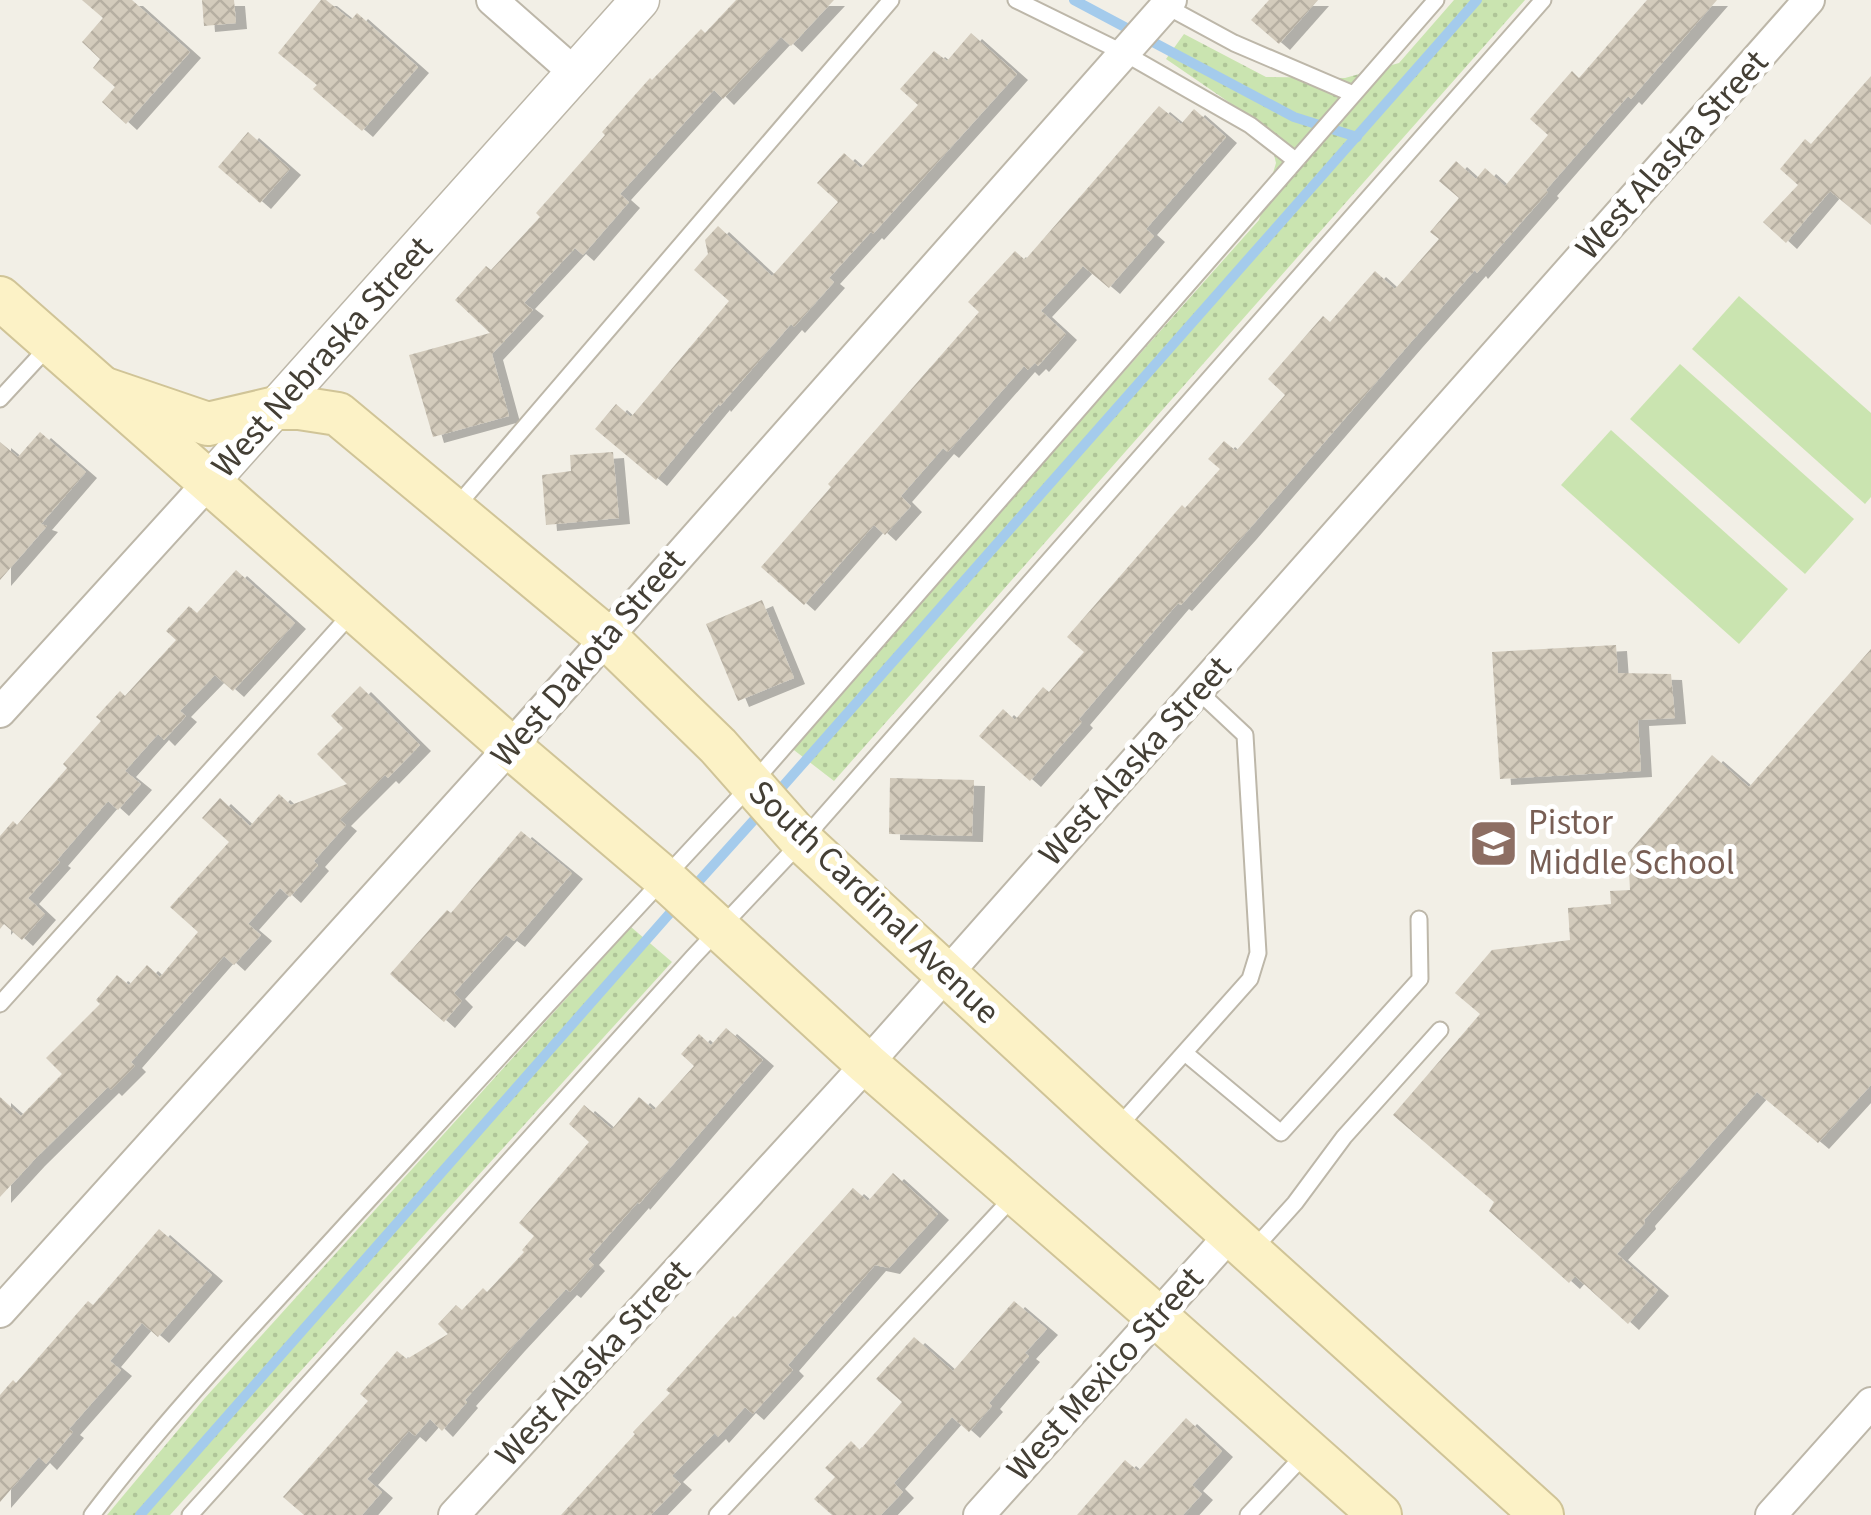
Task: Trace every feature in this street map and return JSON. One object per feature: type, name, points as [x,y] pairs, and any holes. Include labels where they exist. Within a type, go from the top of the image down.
[{"type":"main road","points":[[0,298],[664,878],[868,1064],[1380,1515]]},
{"type":"main road","name":"South Cardinal Avenue","points":[[105,388],[208,424],[276,408],[338,414],[606,637],[718,746],[802,841],[1241,1243],[1522,1508]]},
{"type":"street","points":[[492,0],[576,74]]},
{"type":"street","name":"West Nebraska Street","points":[[0,712],[640,0]]},
{"type":"street","name":"West Alaska Street","points":[[454,1515],[868,1064],[1809,0]]},
{"type":"street","name":"West Dakota Street","points":[[0,1312],[510,747],[1164,2]]},
{"type":"street","name":"West Mexico Street","points":[[979,1515],[1157,1316],[1241,1243]]},
{"type":"street","points":[[1771,1515],[1871,1402]]},
{"type":"lane","points":[[454,510],[891,0]]},
{"type":"lane","points":[[1016,0],[1124,52],[1250,125],[1295,160]]},
{"type":"lane","points":[[92,1515],[231,1350],[751,785],[1436,0]]},
{"type":"lane","points":[[190,1515],[802,841],[1543,0]]},
{"type":"lane","points":[[1164,2],[1234,42],[1353,94]]},
{"type":"lane","points":[[0,399],[51,342]]},
{"type":"lane","points":[[0,1004],[354,610]]},
{"type":"lane","points":[[1115,1130],[1250,980],[1258,953],[1245,735],[1198,690]]},
{"type":"lane","points":[[1185,1053],[1282,1133],[1420,979],[1419,919]]},
{"type":"lane","points":[[1241,1243],[1295,1203],[1344,1138],[1440,1030]]},
{"type":"lane","points":[[717,1515],[1016,1194]]},
{"type":"lane","points":[[1248,1515],[1307,1451]]},
{"type":"green space","points":[[1454,0],[1525,0],[834,781],[790,747],[1259,220],[1276,163],[1268,129],[1166,59],[1184,34],[1266,77],[1345,78],[1399,63]]},
{"type":"green space","points":[[1739,296],[1871,413],[1871,497],[1865,504],[1692,349]]},
{"type":"green space","points":[[1680,364],[1854,519],[1805,574],[1630,419]]},
{"type":"green space","points":[[1611,430],[1788,589],[1739,644],[1561,485]]},
{"type":"green space","points":[[631,927],[672,962],[170,1515],[107,1515],[204,1399]]},
{"type":"building","points":[[82,0],[132,0],[190,52],[126,124],[102,102],[115,87],[93,68],[100,59],[82,42],[103,18]]},
{"type":"building","points":[[202,0],[234,0],[236,23],[204,26]]},
{"type":"building","points":[[321,0],[351,20],[357,13],[418,67],[362,131],[313,89],[317,85],[278,53]]},
{"type":"building","points":[[736,0],[834,0],[791,46],[781,37],[723,99],[714,90],[620,194],[629,202],[583,255],[575,248],[524,303],[533,310],[492,354],[509,416],[433,437],[409,355],[490,333],[455,300],[486,266],[491,270],[540,217],[536,213],[650,78],[701,29],[705,33]]},
{"type":"building","points":[[1269,0],[1318,0],[1279,44],[1251,20]]},
{"type":"building","points":[[1647,0],[1717,0],[1631,99],[1628,96],[1245,534],[1181,605],[1178,603],[1030,781],[979,736],[1003,709],[1015,720],[1043,687],[1049,692],[1084,652],[1067,637],[1182,505],[1185,508],[1220,469],[1208,459],[1224,441],[1236,451],[1285,395],[1268,379],[1323,316],[1330,322],[1375,271],[1395,289],[1439,239],[1430,232],[1459,198],[1439,181],[1456,161],[1476,179],[1485,168],[1505,186],[1548,135],[1530,119],[1572,71],[1579,78]]},
{"type":"building","points":[[971,33],[1017,74],[829,278],[834,282],[719,404],[656,480],[595,429],[616,404],[631,417],[729,301],[694,270],[708,254],[705,240],[718,226],[772,276],[838,202],[817,183],[844,153],[861,168],[918,105],[900,89],[934,51],[947,61]]},
{"type":"building","points":[[1871,76],[1871,225],[1830,191],[1786,243],[1763,222],[1798,185],[1780,169],[1805,139],[1811,144]]},
{"type":"building","points":[[1159,106],[1181,124],[1194,109],[1226,137],[1146,229],[1154,236],[1109,288],[1083,266],[1041,311],[1066,334],[1038,366],[1035,363],[1028,370],[1024,366],[948,452],[943,448],[901,496],[911,506],[885,535],[874,525],[804,605],[761,567],[831,487],[828,484],[979,312],[968,302],[1015,251],[1025,260]]},
{"type":"building","points":[[248,132],[290,169],[260,203],[218,167]]},
{"type":"building","points":[[40,432],[86,472],[41,524],[47,526],[0,580],[0,442],[18,457]]},
{"type":"building","points":[[613,452],[619,518],[546,525],[542,475],[571,471],[570,455]]},
{"type":"building","points":[[236,570],[295,623],[233,691],[215,675],[180,711],[186,716],[164,740],[158,734],[125,771],[141,784],[118,810],[108,801],[28,898],[45,914],[22,940],[4,924],[0,929],[0,836],[13,821],[17,825],[67,768],[63,764],[101,721],[96,717],[120,691],[125,696],[176,640],[166,631],[189,606],[197,613]]},
{"type":"building","points":[[762,600],[794,678],[738,701],[706,624]]},
{"type":"building","points":[[1616,645],[1618,673],[1671,674],[1675,718],[1638,720],[1641,771],[1500,779],[1492,652]]},
{"type":"building","name":"Pistor Middle School","points":[[1871,649],[1871,1085],[1818,1143],[1757,1092],[1617,1254],[1658,1290],[1628,1324],[1575,1276],[1569,1283],[1489,1211],[1494,1202],[1393,1115],[1480,1014],[1455,993],[1492,950],[1570,940],[1568,908],[1611,904],[1610,891],[1630,890],[1628,853],[1712,755],[1749,787]]},
{"type":"building","points":[[360,686],[420,745],[340,820],[346,825],[314,861],[318,865],[290,897],[280,888],[248,924],[261,935],[234,965],[224,956],[131,1062],[135,1066],[111,1090],[108,1087],[0,1197],[0,1097],[21,1116],[62,1074],[46,1058],[100,1004],[96,1000],[117,975],[129,985],[147,965],[160,977],[198,932],[170,907],[229,842],[202,818],[220,798],[250,826],[279,794],[291,805],[347,784],[317,754],[343,728],[331,716]]},
{"type":"building","points":[[890,778],[974,780],[972,836],[889,834]]},
{"type":"building","points":[[521,831],[572,873],[514,941],[506,935],[454,993],[462,1001],[444,1022],[390,974],[447,910],[451,913]]},
{"type":"building","points":[[726,1028],[763,1060],[588,1259],[594,1265],[514,1345],[442,1431],[430,1419],[415,1436],[409,1431],[367,1479],[382,1492],[362,1515],[304,1515],[283,1497],[368,1401],[360,1394],[397,1351],[407,1359],[448,1334],[438,1324],[456,1305],[462,1310],[483,1288],[487,1292],[524,1252],[534,1236],[519,1223],[589,1142],[569,1124],[584,1105],[612,1129],[639,1097],[654,1110],[694,1066],[681,1054],[699,1034],[711,1045]]},
{"type":"building","points":[[893,1173],[938,1214],[889,1268],[875,1265],[788,1365],[793,1370],[753,1414],[745,1407],[718,1437],[715,1433],[672,1476],[681,1484],[651,1515],[561,1515],[670,1393],[666,1390],[853,1188],[868,1201]]},
{"type":"building","points":[[159,1229],[212,1275],[158,1337],[142,1323],[110,1361],[121,1370],[69,1429],[73,1432],[46,1464],[39,1457],[0,1502],[0,1395],[13,1380],[16,1383],[88,1301],[93,1305]]},
{"type":"building","points":[[1014,1301],[1047,1329],[1025,1353],[1029,1356],[969,1432],[952,1417],[894,1483],[903,1492],[881,1515],[832,1515],[814,1499],[835,1477],[825,1468],[851,1441],[860,1450],[902,1402],[876,1379],[914,1337],[953,1371]]},
{"type":"building","points":[[1186,1418],[1222,1451],[1192,1485],[1202,1494],[1183,1515],[1077,1515],[1125,1460],[1138,1471]]},
{"type":"waterway","points":[[1074,0],[1294,117],[1357,137]]},
{"type":"waterway","points":[[776,794],[1477,0]]},
{"type":"waterway","points":[[690,891],[762,811]]},
{"type":"waterway","points":[[140,1515],[678,904]]},
{"type":"place","name":"Pistor Middle School","points":[[1493,843]]}]
